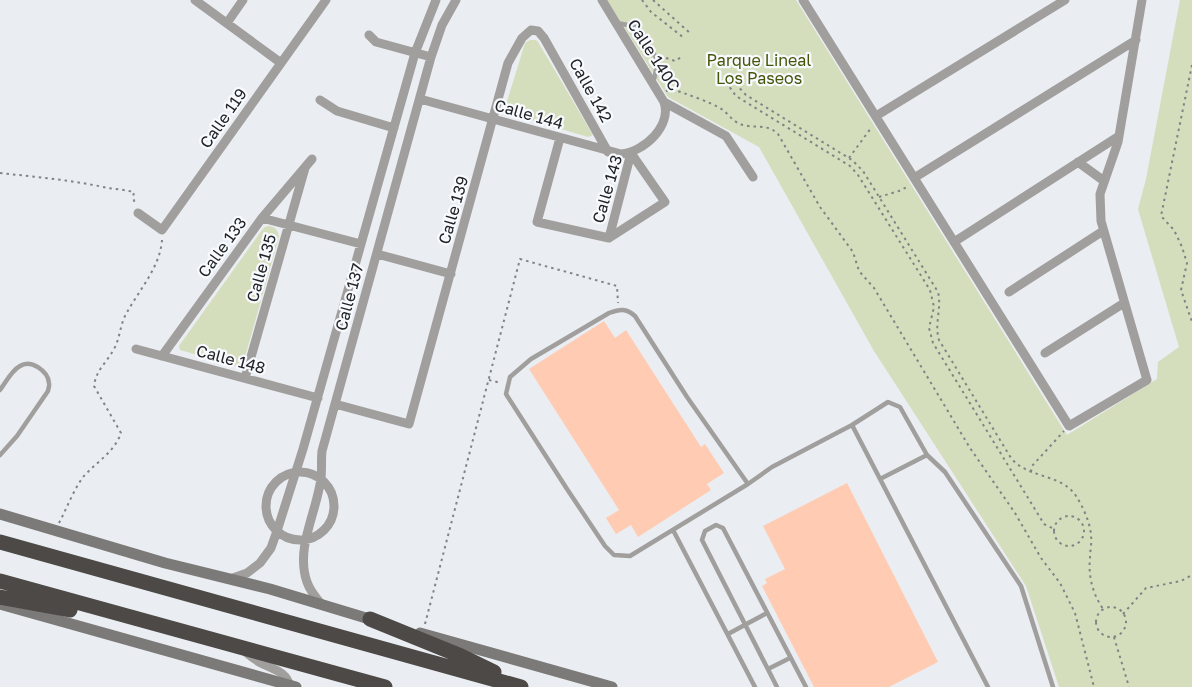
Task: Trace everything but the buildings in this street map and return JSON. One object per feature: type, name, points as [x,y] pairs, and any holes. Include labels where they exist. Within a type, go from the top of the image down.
[{"type":"highway","points":[[0,542],[521,687]]},
{"type":"highway","points":[[0,581],[385,687]]},
{"type":"highway","points":[[0,598],[73,610],[93,608]]},
{"type":"highway","points":[[370,619],[461,656],[525,687]]},
{"type":"main road","points":[[0,514],[166,563],[230,579],[612,687]]},
{"type":"main road","points":[[0,604],[292,687]]},
{"type":"street","points":[[195,0],[281,63]]},
{"type":"street","points":[[227,24],[243,0]]},
{"type":"street","name":"Calle 119","points":[[162,230],[326,0]]},
{"type":"street","name":"Calle 137","points":[[230,579],[247,573],[260,563],[271,548],[277,532],[318,398],[415,52],[436,0]]},
{"type":"street","name":"Calle 137","points":[[322,605],[311,592],[305,576],[304,560],[306,540],[321,478],[322,451],[431,57],[442,25],[456,0]]},
{"type":"street","name":"Calle 140C","points":[[602,0],[662,98],[726,136],[753,177]]},
{"type":"street","points":[[803,0],[1069,426],[1147,380],[1100,221],[1100,194],[1119,136],[1142,0]]},
{"type":"street","points":[[876,116],[1064,0]]},
{"type":"street","name":"Calle 139","points":[[335,404],[409,424],[508,63],[522,38],[531,30],[536,30],[541,34],[547,43]]},
{"type":"street","points":[[369,35],[376,42],[431,57]]},
{"type":"street","points":[[915,180],[1136,40]]},
{"type":"street","name":"Calle 142","points":[[547,43],[608,152]]},
{"type":"street","name":"Calle 143","points":[[609,238],[631,153],[644,145],[662,125],[666,113],[662,98]]},
{"type":"street","name":"Calle 144","points":[[420,99],[608,152],[631,153]]},
{"type":"street","points":[[320,100],[337,112],[394,128]]},
{"type":"street","points":[[954,242],[1119,136]]},
{"type":"street","points":[[560,138],[537,222],[609,238],[665,202],[631,153]]},
{"type":"street","name":"Calle 133","points":[[162,356],[262,218],[309,162]]},
{"type":"street","name":"Calle 135","points":[[245,378],[309,162]]},
{"type":"street","points":[[1078,162],[1104,180]]},
{"type":"street","points":[[377,186],[394,190]]},
{"type":"street","points":[[138,214],[162,230]]},
{"type":"street","points":[[262,218],[361,244]]},
{"type":"street","points":[[1009,292],[1104,231]]},
{"type":"street","points":[[377,254],[451,274]]},
{"type":"street","points":[[345,300],[363,304]]},
{"type":"street","points":[[1045,353],[1124,303]]},
{"type":"street","name":"Calle 148","points":[[136,349],[318,398]]},
{"type":"street","points":[[296,471],[305,471],[321,478],[329,486],[334,496],[335,508],[332,519],[326,529],[317,536],[306,540],[295,540],[277,532],[270,523],[266,512],[269,490],[276,481],[285,474],[296,471]]},
{"type":"street","points":[[240,648],[259,662],[281,672],[288,679],[292,687]]},
{"type":"lane","points":[[616,22],[638,27],[658,61],[653,84]]},
{"type":"lane","points":[[748,484],[687,396],[635,316],[624,309],[618,310],[531,359],[510,377],[506,394],[605,546],[614,556],[630,556],[748,484],[772,467],[852,425],[888,402],[900,407],[927,455],[945,472],[1020,586],[1053,687]]},
{"type":"lane","points":[[0,390],[12,373],[21,365],[28,363],[35,365],[46,374],[50,384],[48,391],[17,436],[0,455]]},
{"type":"lane","points":[[852,425],[988,687]]},
{"type":"lane","points":[[880,479],[927,455]]},
{"type":"lane","points":[[777,687],[702,540],[705,531],[716,525],[723,528],[806,687]]},
{"type":"lane","points":[[673,530],[755,687]]},
{"type":"lane","points":[[728,634],[767,613]]},
{"type":"lane","points":[[768,669],[790,658]]},
{"type":"path","points":[[642,0],[652,12],[684,38]]},
{"type":"path","points":[[653,0],[691,34]]},
{"type":"path","points":[[666,58],[675,61],[683,56]]},
{"type":"path","points":[[1192,65],[1161,216],[1174,230],[1187,263],[1181,290],[1192,322]]},
{"type":"path","points":[[731,79],[746,95],[850,158],[863,171],[938,292],[940,305],[937,332],[942,346],[1011,458],[1019,467],[1063,483],[1070,488],[1080,502],[1088,520],[1091,534],[1089,560],[1091,583],[1103,610]]},
{"type":"path","points":[[726,82],[736,96],[850,166],[858,175],[930,290],[934,307],[929,328],[933,344],[1044,524],[1054,529]]},
{"type":"path","points":[[662,98],[672,88],[722,109],[738,123],[750,127],[764,126],[772,128],[778,134],[820,207],[853,252],[859,271],[874,288],[970,448],[1015,513],[1041,558],[1060,583],[1075,613],[1094,687]]},
{"type":"path","points":[[850,158],[874,123],[876,116]]},
{"type":"path","points":[[0,173],[61,179],[134,192],[134,204],[141,208],[138,214]]},
{"type":"path","points":[[879,197],[899,191],[915,180]]},
{"type":"path","points":[[57,530],[81,480],[118,442],[121,433],[94,386],[95,379],[114,350],[126,314],[157,261],[161,247],[162,230]]},
{"type":"path","points":[[422,634],[520,259],[617,286],[618,310]]},
{"type":"path","points":[[488,380],[508,385]]},
{"type":"path","points":[[1031,472],[1032,466],[1069,426]]},
{"type":"path","points":[[1070,516],[1080,520],[1083,524],[1084,534],[1078,543],[1065,546],[1057,540],[1054,529],[1060,518],[1070,516]]},
{"type":"path","points":[[1123,614],[1146,588],[1172,584],[1192,575]]},
{"type":"path","points":[[1112,607],[1117,608],[1123,614],[1126,619],[1124,628],[1122,632],[1114,637],[1104,635],[1097,628],[1096,618],[1103,610],[1112,607]]},
{"type":"path","points":[[1114,637],[1129,687]]},
{"type":"green space","name":"Parque Lineal Los Paseos","points":[[607,0],[796,0],[1067,435],[1157,379],[1158,362],[1179,347],[1138,209],[1146,179],[1180,0],[1192,0],[1192,687],[1059,687],[1026,586],[874,351],[759,147],[668,97]]},
{"type":"green space","points":[[530,40],[538,42],[593,135],[588,137],[507,113],[505,108],[525,43]]},
{"type":"green space","points":[[269,226],[276,230],[279,237],[243,364],[240,367],[180,350],[179,346],[262,230]]}]
